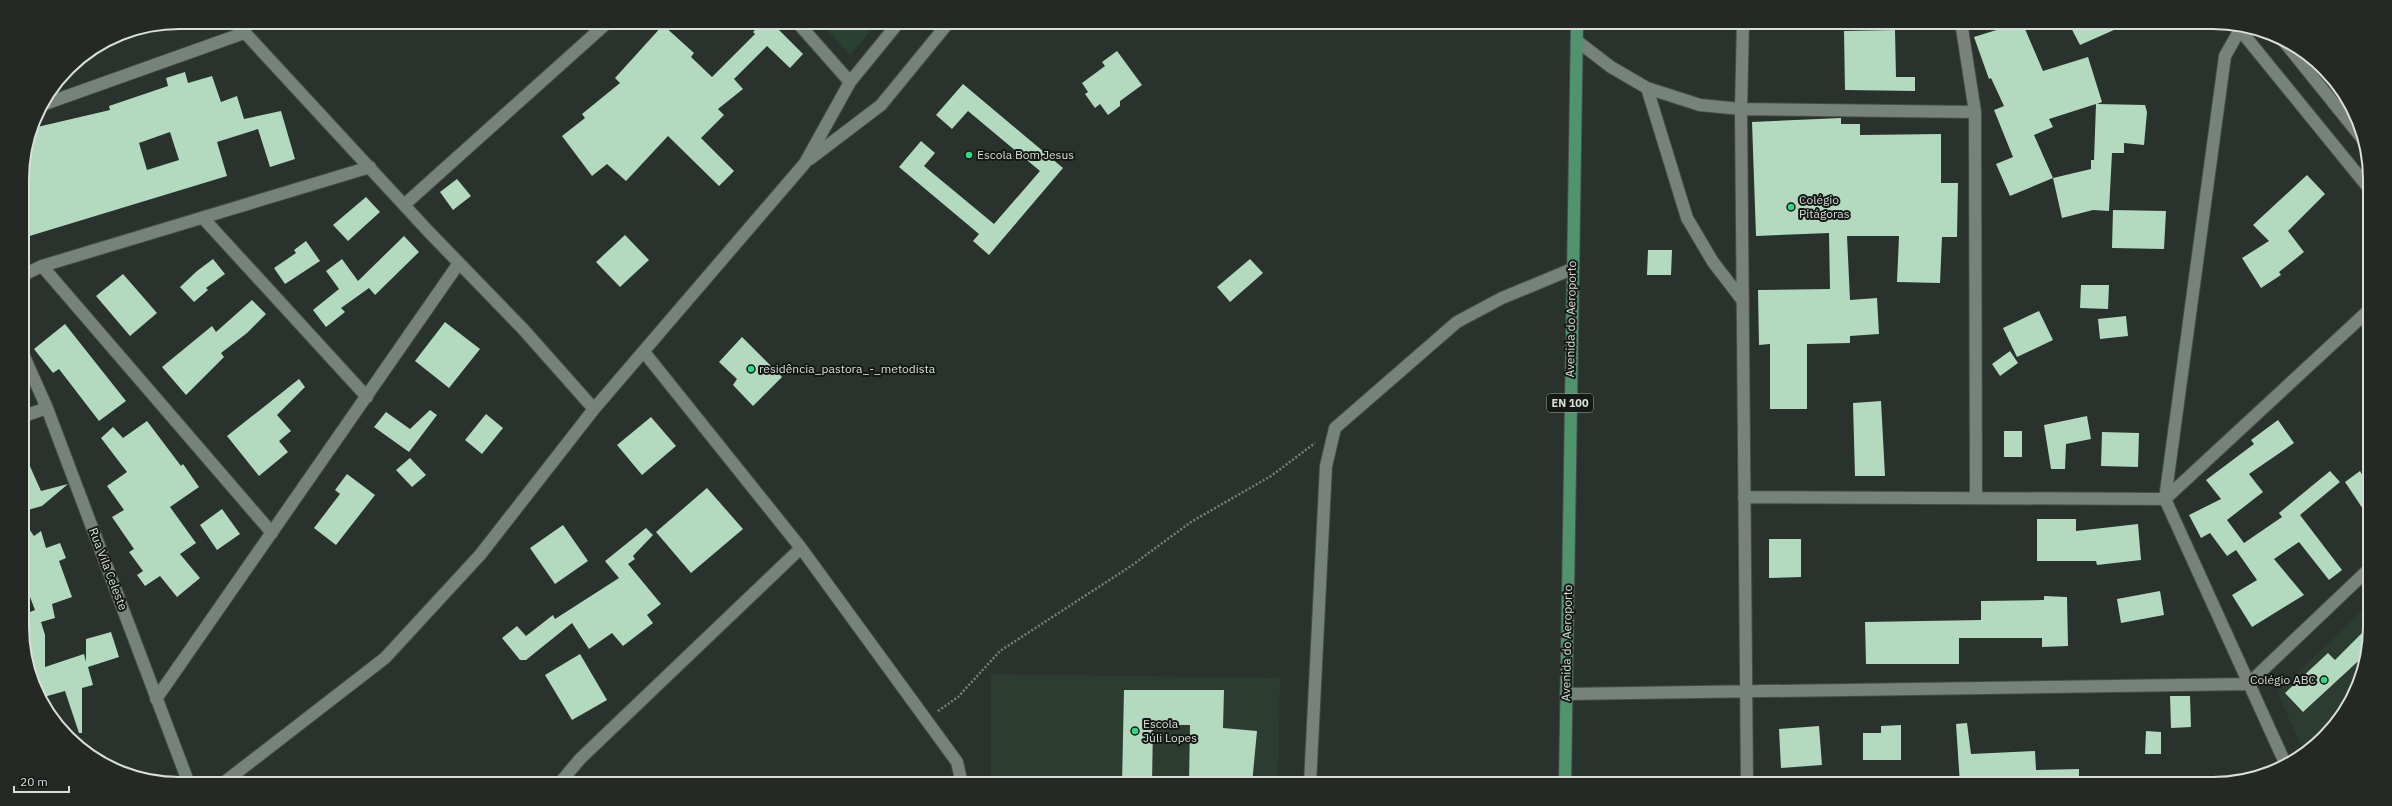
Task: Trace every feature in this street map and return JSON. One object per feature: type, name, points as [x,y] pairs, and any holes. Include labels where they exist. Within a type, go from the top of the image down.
[{"type":"main road","name":"Avenida do Aeroporto","points":[[1565,777],[1577,29]]},
{"type":"street","points":[[241,29],[404,205],[523,329],[594,409]]},
{"type":"street","points":[[404,205],[600,29]]},
{"type":"street","points":[[803,29],[850,82]]},
{"type":"street","points":[[231,777],[385,658],[480,555],[594,409],[805,163],[850,82],[893,29]]},
{"type":"street","points":[[805,163],[881,105],[943,29]]},
{"type":"street","points":[[1742,29],[1741,109],[1747,777]]},
{"type":"street","points":[[1962,29],[1975,112],[1976,498]]},
{"type":"street","points":[[2237,31],[2225,56],[2165,499],[2284,760]]},
{"type":"street","points":[[2243,32],[2363,181]]},
{"type":"street","points":[[50,102],[244,33]]},
{"type":"street","points":[[1577,41],[1611,67],[1647,88],[1700,105],[1741,109],[1975,112]]},
{"type":"street","points":[[2292,51],[2354,129]]},
{"type":"street","points":[[1647,88],[1687,218],[1712,262],[1743,301]]},
{"type":"street","points":[[29,272],[42,266],[370,167]]},
{"type":"street","points":[[203,218],[367,397]]},
{"type":"street","points":[[156,699],[459,263]]},
{"type":"street","points":[[42,266],[272,533]]},
{"type":"street","points":[[1310,777],[1326,466],[1335,428],[1457,322],[1502,298],[1572,269]]},
{"type":"street","points":[[1744,497],[2165,499],[2363,315]]},
{"type":"street","points":[[644,352],[801,548],[958,762],[961,777]]},
{"type":"street","name":"Rua Vila Celeste","points":[[29,368],[47,408],[186,777]]},
{"type":"street","points":[[29,414],[47,408]]},
{"type":"street","points":[[565,777],[580,759],[801,548]]},
{"type":"street","points":[[1566,694],[2248,684],[2363,575]]},
{"type":"path","points":[[927,719],[958,697],[1000,651],[1131,566],[1191,522],[1271,476],[1335,428]]},
{"type":"shaded area","points":[[826,29],[872,29],[850,55]]},
{"type":"shaded area","name":"Colégio ABC","points":[[2363,610],[2362,647],[2352,685],[2338,711],[2326,726],[2302,748],[2277,692]]},
{"type":"shaded area","name":"Escola Júli Lopes","points":[[991,674],[1280,678],[1278,777],[991,777]]},
{"type":"shaded area","points":[[2331,719],[2312,740],[2304,745]]},
{"type":"building","points":[[659,29],[667,29],[694,53],[691,57],[712,77],[755,34],[753,32],[756,29],[778,29],[803,54],[790,68],[767,46],[734,79],[743,89],[718,109],[724,115],[701,138],[734,171],[719,186],[668,136],[626,181],[607,164],[592,176],[562,136],[585,118],[582,114],[620,83],[615,78]]},
{"type":"building","points":[[2000,29],[2025,29],[2043,71],[2088,57],[2102,102],[2097,104],[2145,105],[2147,112],[2144,145],[2124,143],[2124,153],[2112,153],[2109,211],[2093,210],[2062,218],[2053,178],[2010,196],[1996,164],[2013,157],[1994,110],[2004,106],[1991,78],[1989,79],[1974,37]],"holes":[[[2096,104],[2094,160],[2091,160],[2091,169],[2053,178],[2034,135],[2053,127],[2049,119]]]},
{"type":"building","points":[[2072,29],[2116,29],[2080,45]]},
{"type":"building","points":[[1895,30],[1896,77],[1915,77],[1915,91],[1845,90],[1844,31]]},
{"type":"building","points":[[1117,51],[1142,85],[1120,101],[1120,106],[1108,115],[1100,104],[1095,108],[1085,94],[1088,92],[1082,83],[1105,66],[1102,62]]},
{"type":"building","points":[[185,72],[188,83],[212,76],[221,102],[237,96],[244,119],[281,111],[295,159],[270,167],[258,129],[217,142],[227,176],[29,236],[29,169],[32,149],[38,127],[110,110],[109,106],[168,86],[166,78]],"holes":[[[170,132],[179,160],[147,170],[139,143]]]},
{"type":"building","name":"Escola Bom Jesus","points":[[963,84],[1063,168],[989,255],[973,241],[979,234],[899,167],[921,141],[935,153],[924,166],[994,224],[1040,171],[968,111],[952,129],[936,115]]},
{"type":"building","points":[[1841,118],[1841,124],[1860,124],[1860,135],[1941,134],[1941,183],[1958,183],[1957,237],[1942,237],[1940,283],[1897,282],[1899,236],[1847,236],[1850,300],[1877,298],[1879,334],[1850,336],[1850,343],[1807,344],[1807,409],[1770,409],[1770,344],[1759,345],[1758,290],[1830,289],[1829,233],[1756,236],[1752,122]]},
{"type":"building","points":[[2307,175],[2325,194],[2288,231],[2304,252],[2279,272],[2281,275],[2261,288],[2242,258],[2269,241],[2253,225]]},
{"type":"building","points":[[457,179],[471,196],[453,210],[440,192]]},
{"type":"building","points":[[366,197],[380,212],[348,241],[333,225]]},
{"type":"building","points":[[2113,210],[2166,211],[2164,249],[2112,248]]},
{"type":"building","points":[[625,235],[649,260],[620,287],[596,262]]},
{"type":"building","points":[[404,236],[419,252],[375,295],[369,288],[341,308],[345,312],[326,327],[313,310],[339,289],[326,271],[342,259],[358,281]]},
{"type":"building","points":[[306,241],[320,261],[285,284],[274,268],[296,253],[294,250]]},
{"type":"building","points":[[1648,250],[1672,250],[1671,275],[1647,275]]},
{"type":"building","points":[[213,259],[225,274],[206,288],[208,290],[194,302],[180,287],[197,271]]},
{"type":"building","points":[[1250,259],[1263,273],[1230,302],[1217,287]]},
{"type":"building","points":[[123,274],[157,313],[130,336],[96,296]]},
{"type":"building","points":[[2081,285],[2109,285],[2108,309],[2080,308]]},
{"type":"building","points":[[252,300],[266,314],[247,333],[221,353],[224,357],[186,395],[162,367],[212,326],[216,332]]},
{"type":"building","points":[[2039,311],[2053,340],[2017,357],[2003,328]]},
{"type":"building","points":[[2126,316],[2128,336],[2100,339],[2098,319]]},
{"type":"building","points":[[445,322],[480,349],[449,388],[415,361]]},
{"type":"building","points":[[65,324],[126,401],[99,421],[59,369],[53,373],[34,349]]},
{"type":"building","name":"residência_pastora_-_metodista","points":[[742,337],[782,377],[753,406],[733,385],[737,379],[719,362]]},
{"type":"building","points":[[2010,351],[2018,363],[2000,376],[1992,364]]},
{"type":"building","points":[[299,379],[305,387],[277,415],[291,431],[279,441],[288,452],[259,476],[227,436]]},
{"type":"building","points":[[1881,401],[1885,476],[1855,476],[1853,403]]},
{"type":"building","points":[[430,410],[437,415],[409,452],[374,427],[386,412],[410,429]]},
{"type":"building","points":[[486,414],[503,428],[482,454],[465,440]]},
{"type":"building","points":[[2087,416],[2091,439],[2066,444],[2065,469],[2051,469],[2044,425]]},
{"type":"building","points":[[651,417],[676,446],[642,475],[617,445]]},
{"type":"building","points":[[2278,420],[2294,443],[2249,474],[2263,492],[2227,520],[2244,543],[2282,517],[2279,513],[2330,471],[2340,482],[2300,515],[2342,570],[2329,580],[2299,542],[2274,559],[2304,595],[2252,627],[2232,595],[2257,580],[2236,550],[2227,556],[2210,533],[2201,538],[2189,515],[2221,499],[2206,480],[2254,444],[2251,440]]},
{"type":"building","points":[[147,421],[181,466],[183,464],[199,487],[170,507],[196,543],[180,554],[200,578],[177,597],[160,576],[145,586],[137,575],[143,571],[129,552],[134,549],[112,517],[124,510],[107,486],[127,472],[101,438],[113,427],[123,438]]},
{"type":"building","points":[[2004,431],[2022,431],[2022,457],[2004,457]]},
{"type":"building","points":[[2102,432],[2139,433],[2138,467],[2101,466]]},
{"type":"building","points":[[410,458],[426,475],[412,487],[396,470]]},
{"type":"building","points":[[29,464],[41,491],[68,484],[42,506],[29,510]]},
{"type":"building","points":[[2360,471],[2363,476],[2363,509],[2345,482]]},
{"type":"building","points":[[347,474],[375,495],[336,545],[314,528],[340,494],[335,490]]},
{"type":"building","points":[[707,488],[743,529],[691,573],[656,532]]},
{"type":"building","points":[[222,509],[240,534],[217,550],[200,525]]},
{"type":"building","points":[[2037,519],[2076,519],[2076,531],[2138,524],[2141,560],[2097,565],[2096,561],[2037,561]]},
{"type":"building","points":[[563,525],[588,561],[555,584],[530,548]]},
{"type":"building","points":[[646,528],[653,535],[633,556],[635,559],[628,564],[661,604],[647,615],[653,623],[623,646],[612,633],[589,649],[572,623],[526,660],[520,660],[502,638],[517,626],[526,636],[553,615],[555,619],[619,578],[605,561]]},
{"type":"building","points":[[29,529],[34,536],[41,531],[46,548],[60,543],[66,558],[59,561],[72,597],[52,604],[55,618],[41,622],[45,635],[45,667],[84,654],[86,662],[86,639],[111,632],[119,657],[88,667],[93,685],[82,688],[82,733],[79,733],[65,691],[46,697],[40,685],[34,666],[29,637],[29,612],[35,610],[29,594]]},
{"type":"building","points":[[1769,539],[1801,539],[1801,577],[1769,578]]},
{"type":"building","points":[[2160,591],[2164,615],[2121,623],[2117,599]]},
{"type":"building","points":[[2044,596],[2067,597],[2068,646],[2042,647],[2042,638],[1959,638],[1959,664],[1866,664],[1865,622],[1981,620],[1981,601],[2044,600]]},
{"type":"building","points":[[2363,632],[2359,660],[2303,712],[2285,693],[2328,653],[2335,660]]},
{"type":"building","points":[[580,654],[607,700],[572,720],[545,675]]},
{"type":"building","points":[[1124,690],[1224,690],[1223,728],[1257,731],[1253,777],[1189,777],[1190,725],[1153,725],[1152,777],[1122,777]]},
{"type":"building","points":[[2170,696],[2190,696],[2191,727],[2171,728]]},
{"type":"building","points":[[1967,723],[1971,754],[2035,751],[2036,770],[2079,769],[2079,777],[1960,777],[1956,724]]},
{"type":"building","points":[[1901,725],[1901,760],[1863,760],[1863,733],[1881,733],[1881,726]]},
{"type":"building","points":[[1819,726],[1822,765],[1781,768],[1779,729]]},
{"type":"building","points":[[2146,731],[2161,732],[2161,754],[2145,754]]},
{"type":"place","name":"Escola Bom Jesus","points":[[969,155]]},
{"type":"place","name":"Colégio Pitágoras","points":[[1791,207]]},
{"type":"place","name":"residência_pastora_-_metodista","points":[[751,369]]},
{"type":"place","name":"Colégio ABC","points":[[2324,680]]},
{"type":"place","name":"Escola Júli Lopes","points":[[1135,731]]}]
